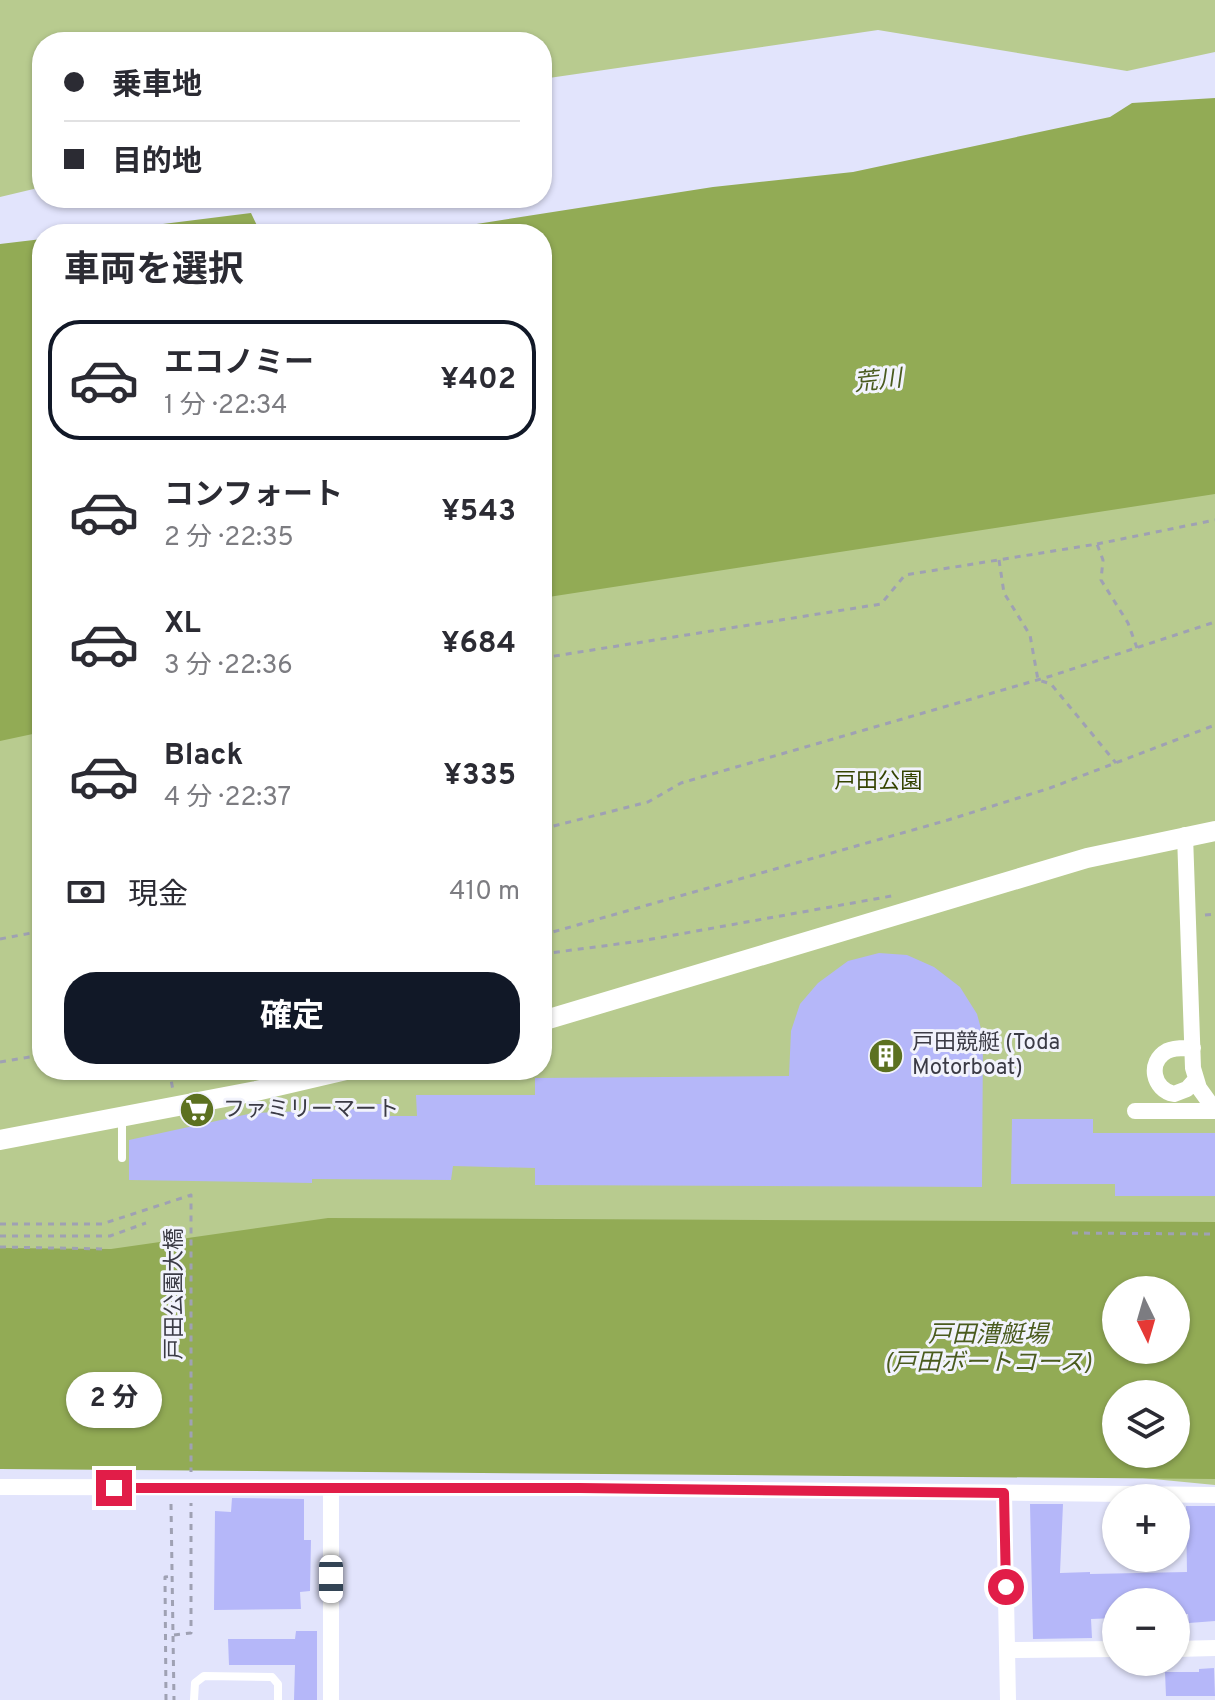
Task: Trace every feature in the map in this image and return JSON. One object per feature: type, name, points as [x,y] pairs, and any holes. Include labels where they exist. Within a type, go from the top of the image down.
[{"type":"street","points":[[552,1018],[1087,858],[1215,831]]},
{"type":"street","points":[[1185,835],[1196,1079],[1215,1111]]},
{"type":"street","points":[[1193,1048],[1174,1048],[1161,1055],[1155,1068],[1155,1078],[1163,1089],[1174,1094],[1187,1089],[1196,1079]]},
{"type":"street","points":[[0,1140],[303,1080]]},
{"type":"street","points":[[1135,1111],[1215,1111]]},
{"type":"street","points":[[0,1487],[579,1488],[1215,1495]]},
{"type":"street","points":[[331,1489],[331,1700]]},
{"type":"street","points":[[1004,1493],[1008,1700]]},
{"type":"street","points":[[1190,1649],[1215,1648]]},
{"type":"street","points":[[1007,1650],[1102,1649]]},
{"type":"lane","points":[[122,1158],[123,1117]]},
{"type":"lane","points":[[194,1700],[195,1683],[204,1676],[272,1677],[278,1684],[278,1700]]},
{"type":"path","points":[[552,656],[881,604],[905,575],[1097,544],[1215,520]]},
{"type":"path","points":[[1097,544],[1103,560],[1101,580],[1128,623],[1137,648]]},
{"type":"path","points":[[999,560],[1004,593],[1030,635],[1038,680]]},
{"type":"path","points":[[552,826],[648,802],[681,783],[1038,680],[1215,622]]},
{"type":"path","points":[[1038,680],[1051,684],[1116,763]]},
{"type":"path","points":[[552,932],[948,820],[1116,763],[1215,725]]},
{"type":"path","points":[[552,953],[630,942],[906,893]]},
{"type":"path","points":[[1205,915],[1215,914]]},
{"type":"path","points":[[0,939],[32,933]]},
{"type":"path","points":[[0,1062],[32,1057]]},
{"type":"path","points":[[161,1095],[173,1089],[171,1080]]},
{"type":"path","name":"戸田公園大橋","points":[[0,1224],[102,1224],[191,1195],[191,1476]]},
{"type":"path","points":[[0,1236],[110,1236],[146,1223]]},
{"type":"path","points":[[1072,1233],[1215,1234]]},
{"type":"path","points":[[0,1247],[108,1249]]},
{"type":"path","points":[[171,1488],[174,1700]]},
{"type":"path","points":[[174,1635],[191,1633],[191,1492]]},
{"type":"path","points":[[166,1700],[165,1577],[173,1576]]},
{"type":"green space","points":[[0,0],[1215,0],[1215,52],[1127,71],[878,30],[552,78],[552,32],[32,32],[32,189],[0,197]]},
{"type":"green space","name":"戸田公園","points":[[1215,351],[1215,1485],[1143,1478],[0,1462],[0,495],[32,491],[32,1080],[552,1080],[552,430]]},
{"type":"water","name":"荒川","points":[[1215,98],[1215,494],[552,596],[552,224],[477,224],[713,187],[853,172],[1110,117],[1132,103]]},
{"type":"water","points":[[251,213],[256,224],[163,224]]},
{"type":"water","points":[[32,240],[32,734],[0,741],[0,244]]},
{"type":"water","name":"戸田漕艇場 (戸田ボートコース)","points":[[328,1218],[1215,1222],[1215,1479],[0,1469],[0,1248],[111,1249]]},
{"type":"building","name":"戸田競艇 (Toda Motorboat)","points":[[879,953],[907,955],[934,967],[960,987],[977,1014],[983,1036],[982,1187],[535,1185],[535,1168],[453,1166],[451,1180],[312,1179],[312,1183],[129,1180],[129,1140],[253,1113],[355,1109],[355,1104],[390,1104],[390,1116],[417,1116],[416,1095],[535,1095],[535,1080],[552,1078],[789,1076],[791,1031],[800,1004],[818,983],[848,961]]},
{"type":"building","points":[[1012,1119],[1093,1119],[1093,1133],[1215,1133],[1215,1196],[1115,1196],[1115,1184],[1011,1184]]},
{"type":"building","points":[[232,1498],[304,1499],[304,1540],[311,1540],[310,1591],[300,1592],[301,1609],[214,1610],[215,1511],[231,1512]]},
{"type":"building","points":[[1030,1504],[1063,1504],[1060,1573],[1090,1574],[1190,1572],[1190,1506],[1215,1506],[1215,1621],[1190,1623],[1190,1588],[1102,1588],[1102,1619],[1091,1619],[1092,1638],[1033,1639]]},
{"type":"building","points":[[296,1631],[317,1631],[317,1700],[294,1700],[295,1665],[229,1665],[228,1639],[295,1639]]},
{"type":"building","points":[[1214,1668],[1215,1696],[1166,1696],[1165,1676],[1190,1676],[1190,1672],[1199,1672],[1199,1669]]},
{"type":"place","name":"戸田競艇 (Toda Motorboat)","points":[[886,1056]]},
{"type":"place","name":"ファミリーマート","points":[[197,1110]]},
{"type":"route","points":[[114,1488],[579,1488],[1004,1493],[1006,1587]]}]
